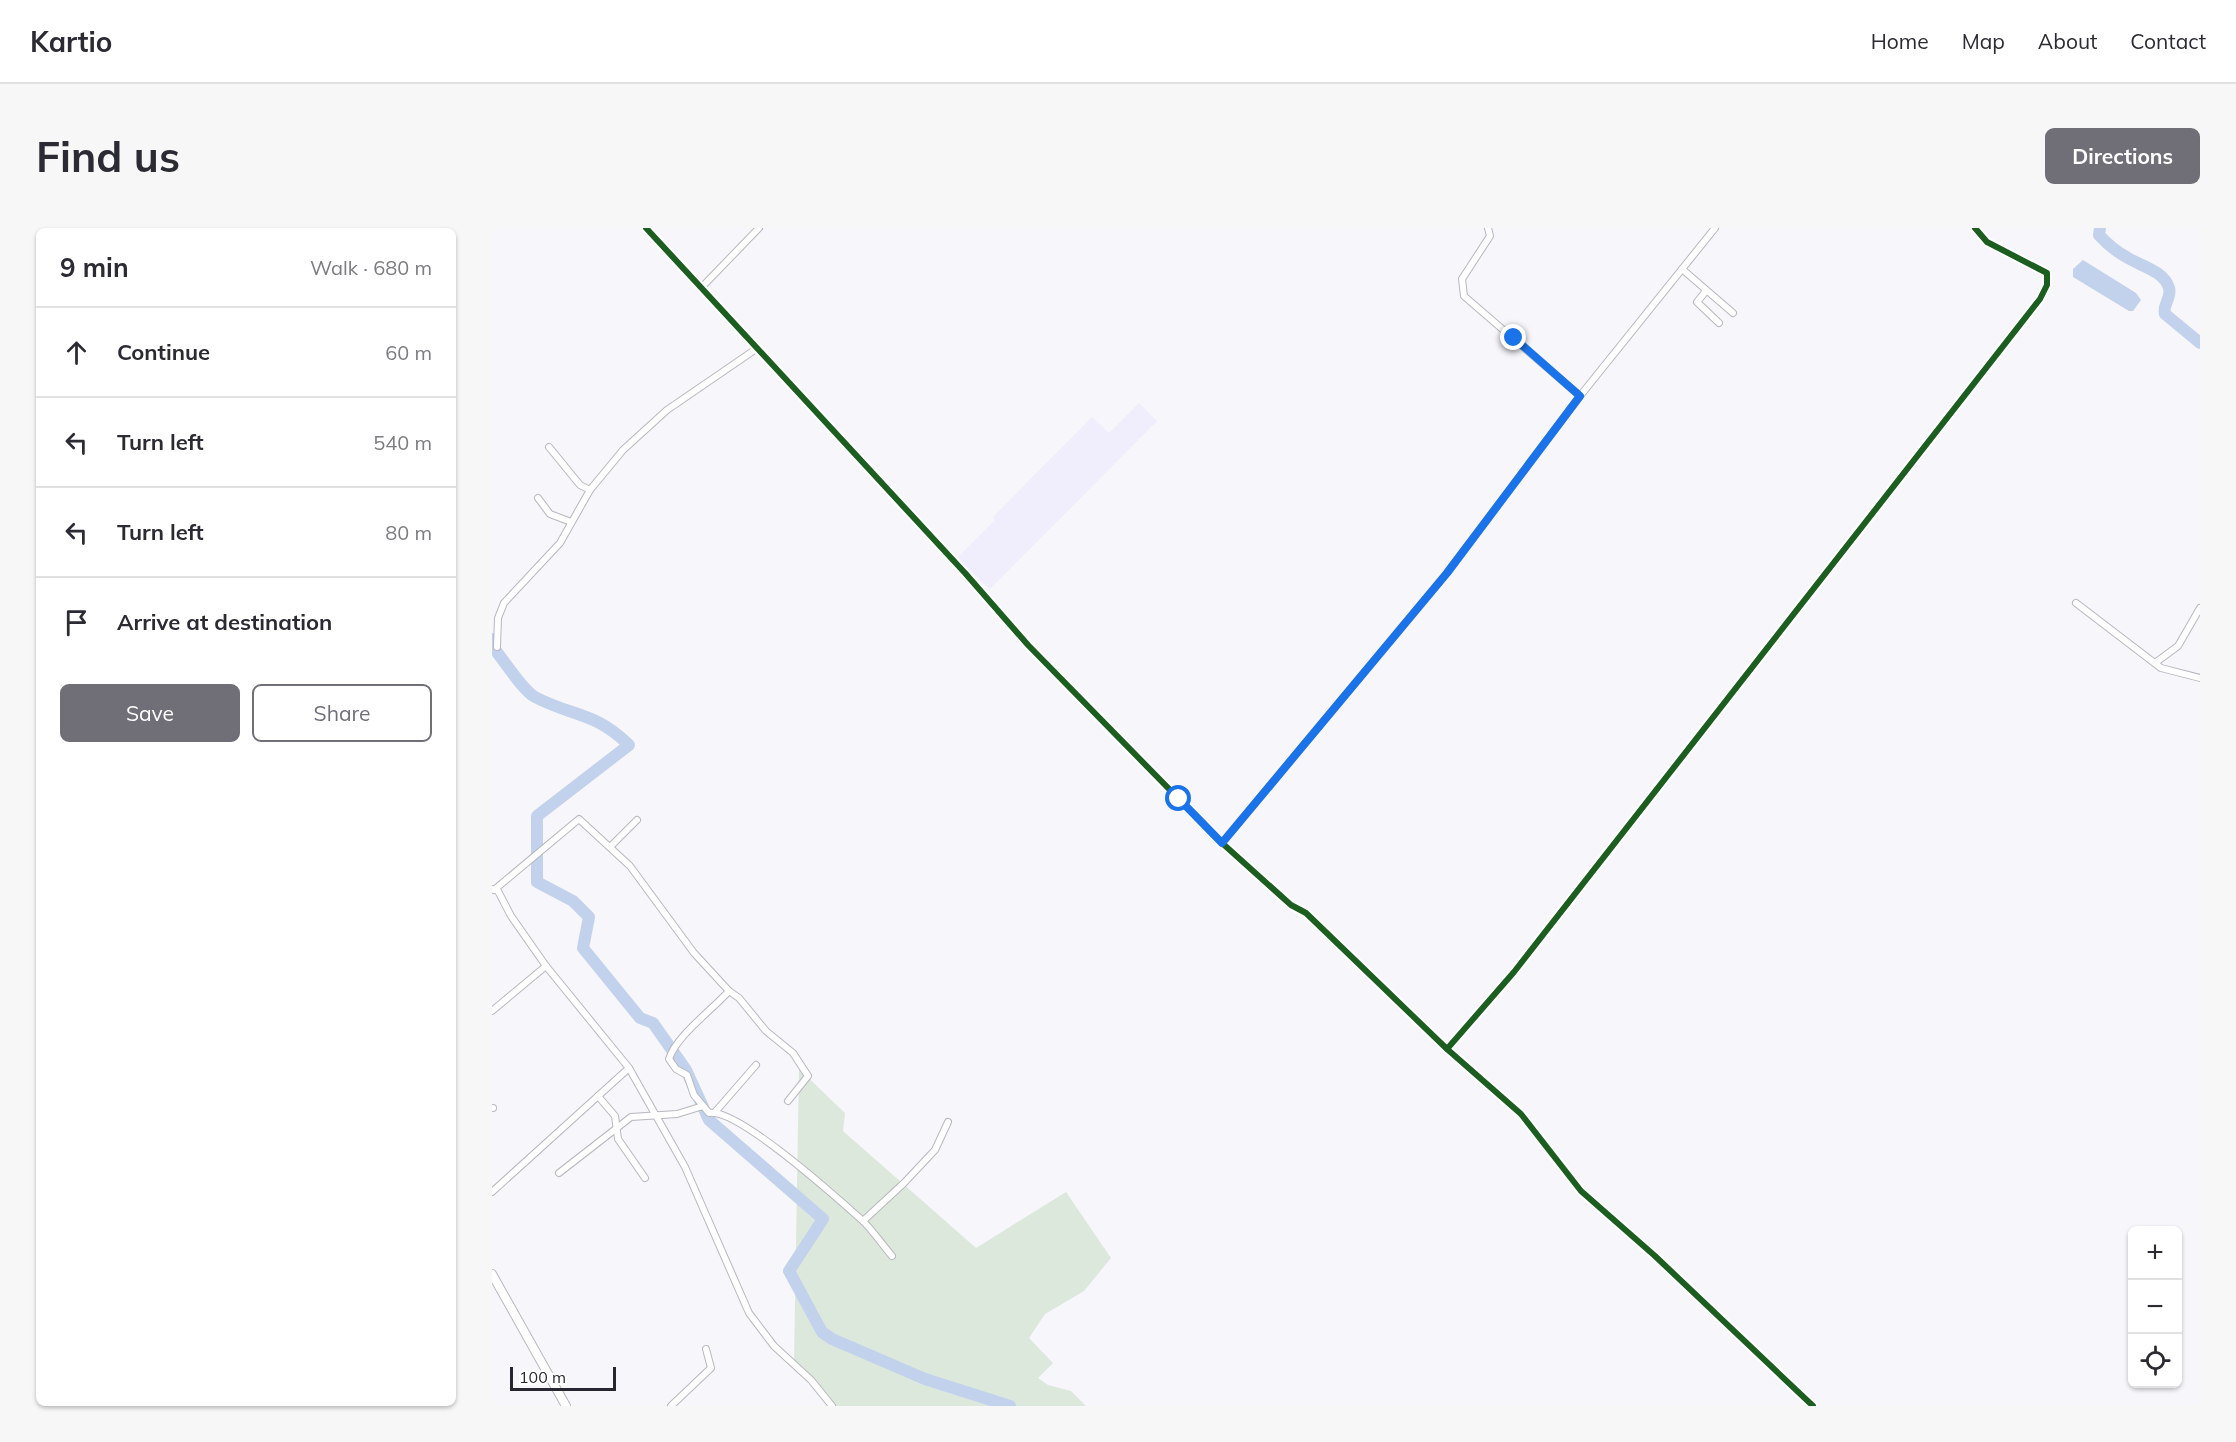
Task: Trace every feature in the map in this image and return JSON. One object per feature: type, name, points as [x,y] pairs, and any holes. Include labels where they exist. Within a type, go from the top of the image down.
[{"type":"main road","points":[[492,1274],[566,1406]]},
{"type":"street","points":[[646,228],[965,573],[1028,645],[1222,843],[1291,905],[1306,913],[1447,1049],[1521,1114],[1581,1191],[1655,1256],[1814,1406]]},
{"type":"street","points":[[701,288],[759,228]]},
{"type":"street","points":[[1488,228],[1490,236],[1462,279],[1464,296],[1580,396]]},
{"type":"street","points":[[1222,843],[1447,573],[1580,396],[1715,228]]},
{"type":"street","points":[[1447,1049],[1521,963],[2040,299],[2047,285],[2047,273],[1987,242],[1975,228]]},
{"type":"street","points":[[1682,269],[1733,313]]},
{"type":"street","points":[[1706,291],[1697,302],[1719,323]]},
{"type":"street","points":[[497,647],[498,618],[504,603],[560,543],[590,489],[622,450],[667,410],[756,349]]},
{"type":"street","points":[[549,447],[580,485],[590,489]]},
{"type":"street","points":[[538,498],[550,514],[571,522]]},
{"type":"street","points":[[2076,603],[2155,663],[2171,672],[2200,678]]},
{"type":"street","points":[[2155,663],[2178,646],[2200,608]]},
{"type":"street","points":[[789,1101],[808,1076],[803,1065],[766,1030],[740,998],[729,991],[694,952],[630,866],[579,819],[493,889],[498,891],[511,916],[546,966],[629,1068],[685,1167],[749,1313],[774,1346],[811,1380],[832,1406]]},
{"type":"street","points":[[610,847],[638,820]]},
{"type":"street","points":[[492,1011],[546,966]]},
{"type":"street","points":[[729,991],[673,1050],[669,1059],[676,1069],[687,1075],[694,1095],[703,1106],[712,1112],[738,1120],[863,1221],[892,1256]]},
{"type":"street","points":[[712,1112],[756,1065]]},
{"type":"street","points":[[492,1192],[629,1068]]},
{"type":"street","points":[[598,1096],[615,1116],[614,1128],[618,1139],[645,1178]]},
{"type":"street","points":[[559,1173],[631,1117],[677,1114],[703,1106]]},
{"type":"street","points":[[863,1221],[935,1150],[948,1122]]},
{"type":"street","points":[[671,1406],[711,1368],[706,1349]]},
{"type":"shaded area","points":[[1139,403],[1157,421],[990,589],[957,558],[995,520],[993,517],[1092,417],[1109,433]]},
{"type":"shaded area","points":[[799,1069],[845,1113],[843,1131],[976,1248],[1066,1192],[1111,1258],[1084,1291],[1045,1314],[1029,1338],[1053,1363],[1038,1378],[1048,1385],[1071,1391],[1086,1406],[834,1406],[794,1359]]},
{"type":"water","points":[[2083,260],[2136,293],[2141,300],[2133,311],[2129,311],[2073,277],[2073,269]]},
{"type":"waterway","points":[[2100,228],[2099,235],[2112,248],[2162,277],[2170,292],[2165,314],[2200,343]]},
{"type":"waterway","points":[[492,639],[493,647],[530,694],[594,720],[629,745],[537,816],[537,882],[573,901],[589,917],[583,948],[640,1018],[653,1023],[686,1070],[709,1120],[823,1219],[789,1271],[822,1332],[832,1339],[925,1379],[1010,1406]]},
{"type":"cycle path","points":[[646,228],[965,573],[1028,645],[1222,843],[1291,905],[1306,913],[1447,1049],[1521,1114],[1581,1191],[1655,1256],[1813,1406]]},
{"type":"cycle path","points":[[1447,1049],[1514,972],[2040,299],[2047,285],[2047,273],[1987,242],[1975,228]]},
{"type":"route","points":[[1179,799],[1222,843],[1447,573],[1580,396],[1514,338]]}]
